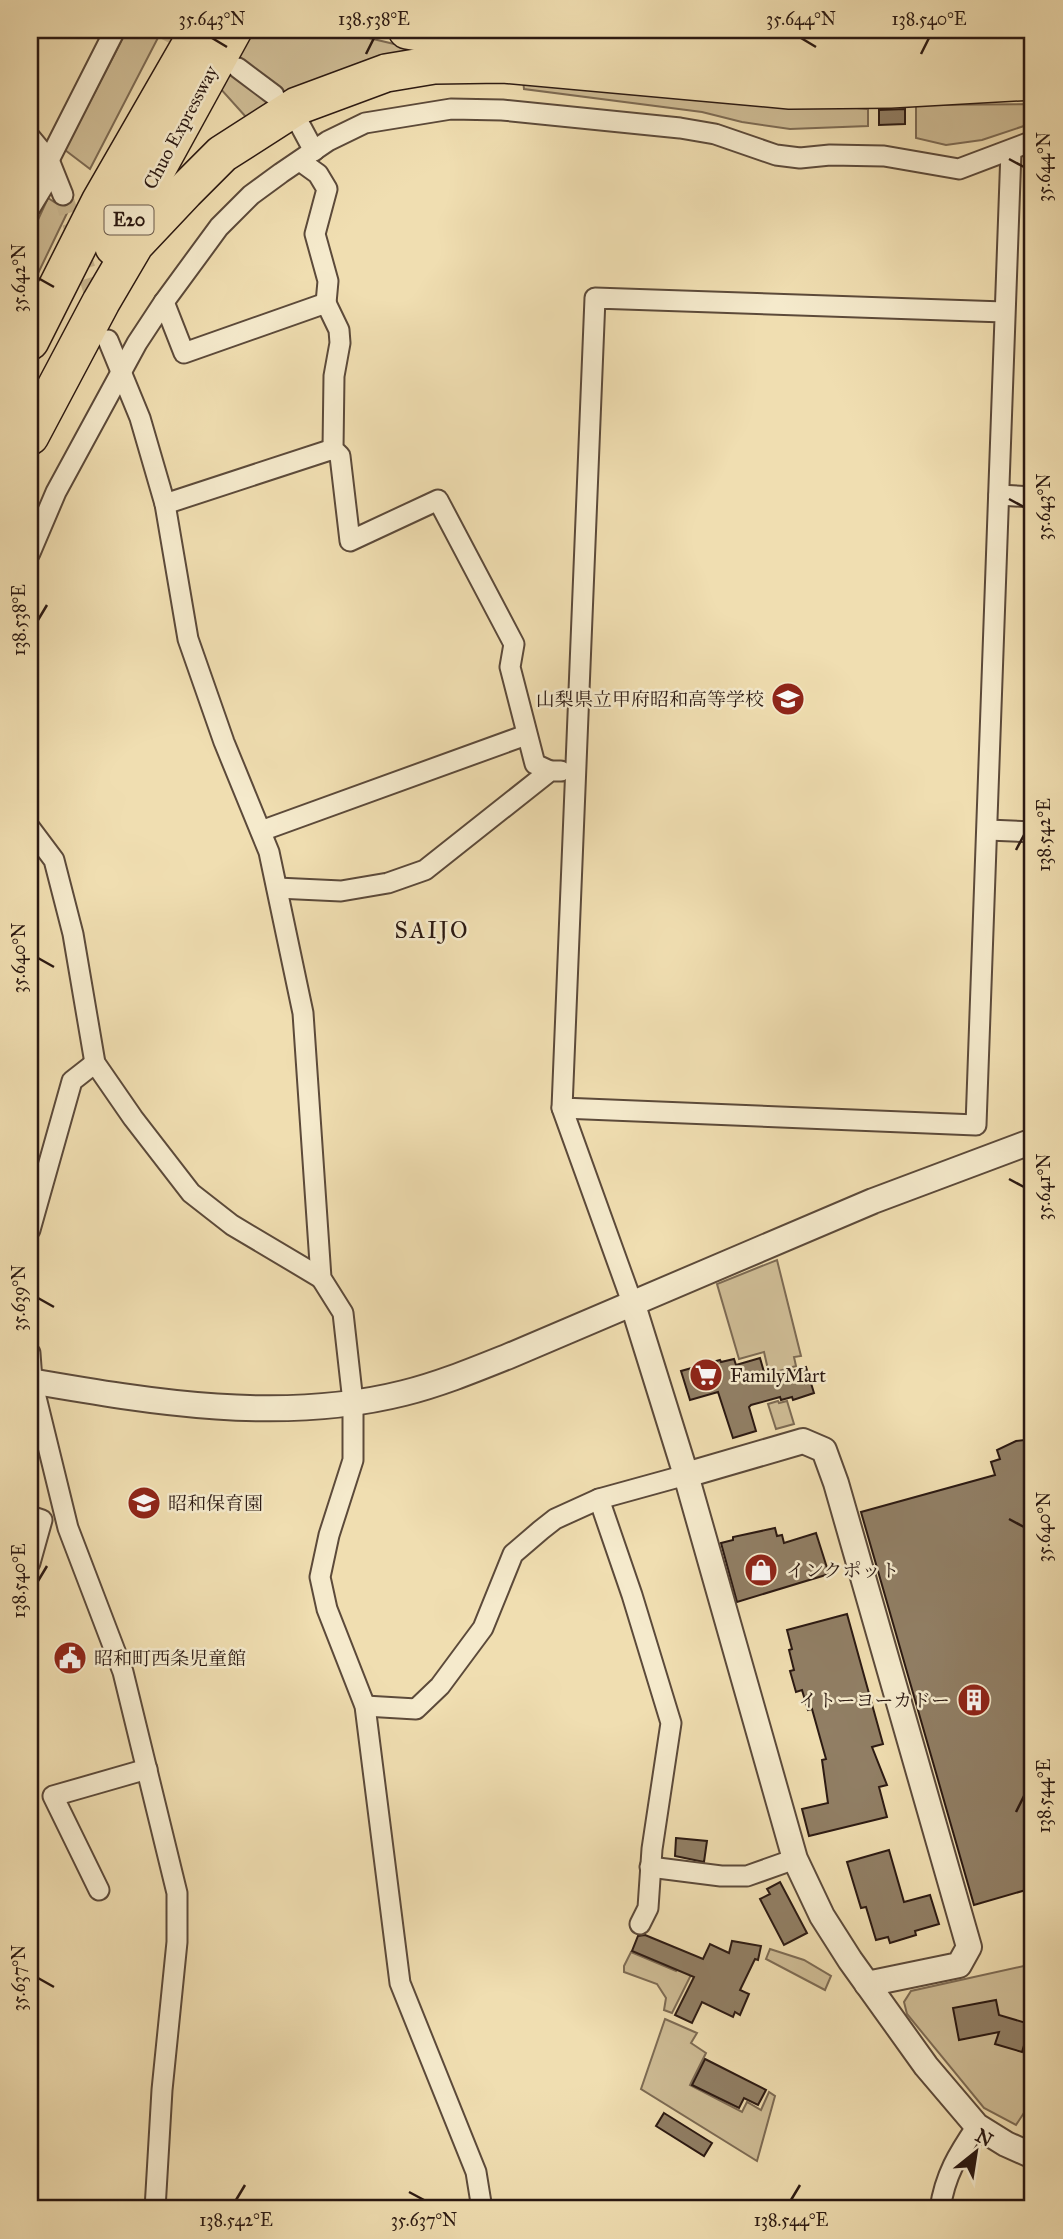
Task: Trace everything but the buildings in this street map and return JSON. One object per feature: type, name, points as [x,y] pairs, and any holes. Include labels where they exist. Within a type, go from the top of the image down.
[{"type":"highway","points":[[100,202],[125,134],[179,30]]},
{"type":"highway","points":[[407,30],[730,84]]},
{"type":"highway","points":[[498,30],[590,44],[680,53],[824,58],[926,55],[1033,73]]},
{"type":"highway","points":[[609,30],[680,53]]},
{"type":"highway","name":"Chuo Expressway","points":[[30,341],[100,202],[221,31]]},
{"type":"highway","name":"Chuo Expressway","points":[[30,410],[221,31]]},
{"type":"highway","points":[[30,436],[135,244],[222,154],[297,106],[387,73],[434,65],[503,64],[790,90],[827,90],[890,89],[1033,73]]},
{"type":"street","points":[[30,208],[44,185],[49,160],[115,30]]},
{"type":"street","points":[[238,68],[274,95]]},
{"type":"street","points":[[30,553],[56,492],[138,343],[164,302],[219,227],[251,195],[307,156],[365,123],[451,109],[502,110],[680,128],[715,134],[776,155],[800,158],[830,155],[884,156],[959,169],[1033,141]]},
{"type":"street","points":[[300,125],[307,156],[327,189],[315,234],[328,281],[327,303],[339,330],[340,343],[334,376],[333,449],[340,456],[350,541],[438,500],[514,644],[510,667],[535,764],[550,771],[575,770]]},
{"type":"street","points":[[30,137],[49,160],[63,195]]},
{"type":"street","points":[[562,1108],[976,1125],[1011,151]]},
{"type":"street","points":[[1004,313],[595,298],[562,1108],[634,1305],[686,1475],[795,1859],[822,1916],[926,2066],[977,2126],[1033,2157]]},
{"type":"street","points":[[164,302],[184,353],[327,303]]},
{"type":"street","points":[[108,340],[140,418],[165,504],[188,639],[224,742],[269,852],[303,1013],[321,1278]]},
{"type":"street","points":[[165,504],[333,449]]},
{"type":"street","points":[[999,495],[1033,497]]},
{"type":"street","points":[[261,831],[526,735]]},
{"type":"street","points":[[277,888],[341,891],[388,883],[425,870],[550,771]]},
{"type":"street","points":[[30,828],[54,860],[73,934],[95,1063],[133,1118],[191,1193],[232,1225],[321,1278],[343,1313],[353,1402],[353,1460],[329,1535],[320,1577],[327,1609],[365,1706],[400,1983],[476,2172],[482,2209]]},
{"type":"street","points":[[988,830],[1033,832]]},
{"type":"street","points":[[30,1230],[72,1081],[95,1063]]},
{"type":"street","points":[[31,1381],[153,1401],[229,1408],[290,1408],[353,1402],[403,1393],[456,1377],[634,1305],[873,1201],[1033,1141]]},
{"type":"street","points":[[30,1353],[31,1381],[68,1528],[123,1672],[177,1893],[177,1942],[162,2090],[155,2209]]},
{"type":"street","points":[[365,1706],[416,1709],[440,1686],[484,1628],[513,1554],[555,1519],[599,1499],[803,1441],[824,1450],[836,1483],[969,1947],[959,1965],[867,1984]]},
{"type":"street","points":[[599,1499],[671,1723],[650,1867],[648,1908],[640,1924]]},
{"type":"street","points":[[30,1516],[42,1520],[30,1563]]},
{"type":"street","points":[[99,1890],[53,1796],[147,1769]]},
{"type":"street","points":[[650,1867],[721,1876],[747,1876],[795,1859]]},
{"type":"street","points":[[940,2209],[943,2187],[954,2160],[977,2126]]},
{"type":"shaded area","points":[[127,30],[162,30],[90,169],[65,150]]},
{"type":"shaded area","points":[[252,30],[335,30],[411,48],[417,56],[246,117],[218,86]]},
{"type":"shaded area","points":[[523,79],[868,109],[868,126],[790,129],[742,122],[702,112],[524,89]]},
{"type":"shaded area","points":[[1033,104],[1033,123],[982,140],[946,145],[916,138],[916,105]]},
{"type":"shaded area","points":[[48,198],[68,211],[30,290],[30,237]]},
{"type":"shaded area","points":[[777,1260],[801,1356],[794,1357],[796,1366],[769,1374],[764,1352],[739,1359],[717,1284]]},
{"type":"shaded area","points":[[787,1401],[794,1424],[776,1429],[768,1404]]},
{"type":"shaded area","points":[[770,1949],[804,1960],[831,1976],[825,1990],[766,1959]]},
{"type":"shaded area","points":[[631,1952],[676,1971],[682,1960],[695,1967],[672,2013],[664,2010],[666,1998],[657,1984],[624,1972]]},
{"type":"shaded area","points":[[1033,1964],[1033,2099],[1016,2125],[984,2108],[907,2014],[904,2002],[911,1991]]},
{"type":"shaded area","points":[[665,2019],[697,2033],[691,2043],[706,2053],[690,2085],[742,2112],[747,2102],[761,2110],[769,2092],[775,2096],[757,2161],[641,2089]]},
{"type":"tunnel","points":[[165,30],[198,47]]},
{"type":"tunnel","points":[[63,195],[98,308]]},
{"type":"place","name":"山梨県立甲府昭和高等学校","points":[[788,699]]},
{"type":"place","name":"FamilyMart","points":[[706,1375]]},
{"type":"place","name":"昭和保育園","points":[[144,1503]]},
{"type":"place","name":"インクポット","points":[[761,1570]]},
{"type":"place","name":"昭和町西条児童館","points":[[70,1658]]},
{"type":"place","name":"イトーヨーカドー","points":[[974,1700]]},
{"type":"district","name":"SAIJO","points":[[432,930]]}]
